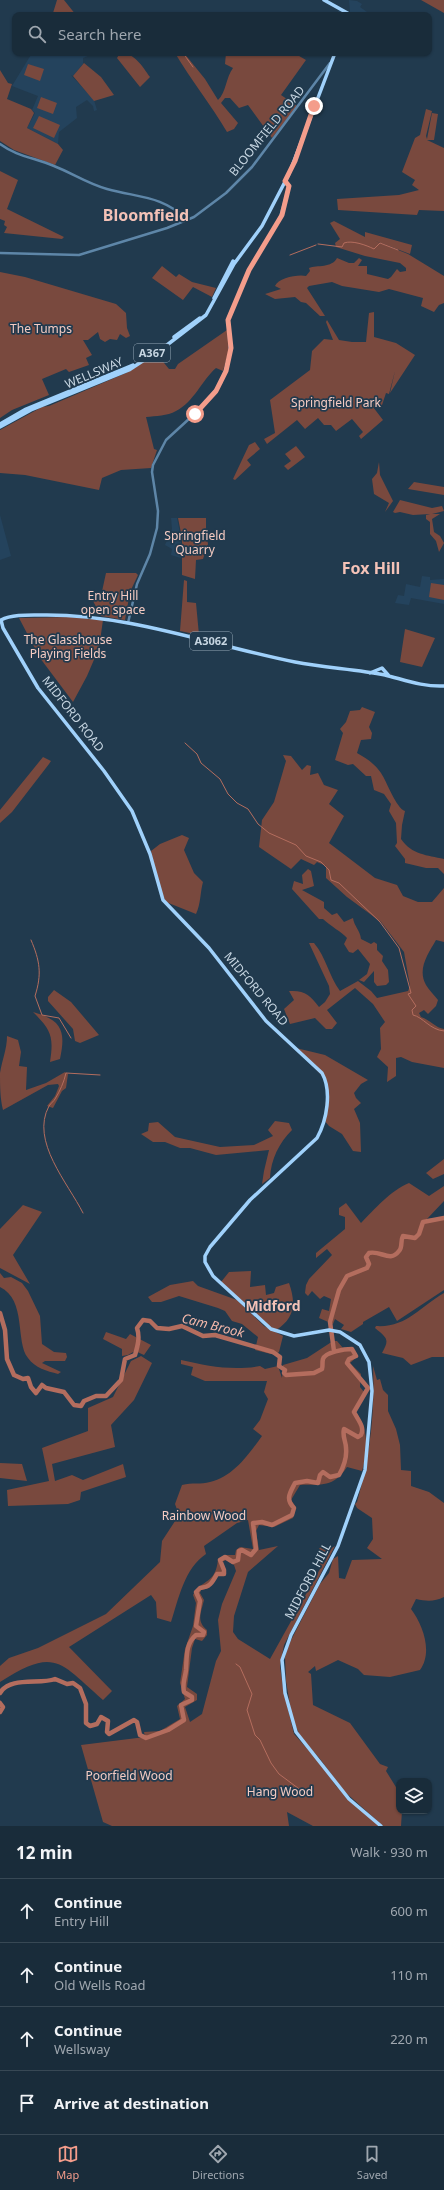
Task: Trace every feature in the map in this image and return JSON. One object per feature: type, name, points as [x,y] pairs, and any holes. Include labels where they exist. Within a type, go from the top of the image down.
[{"type":"main road","points":[[324,0],[346,12]]},
{"type":"main road","name":"WELLSWAY","points":[[0,424],[33,408],[129,370],[193,326],[209,310],[234,264],[270,210],[295,161],[335,56]]},
{"type":"main road","name":"WELLSWAY","points":[[0,427],[33,408]]},
{"type":"main road","name":"A3062","points":[[0,619],[30,615],[62,614],[128,623],[160,628],[296,662],[381,675],[426,686],[444,686]]},
{"type":"main road","name":"MIDFORD ROAD","points":[[0,619],[3,628],[38,688],[104,771],[134,815],[150,854],[163,900],[209,948],[266,1021],[322,1073],[326,1080],[328,1088],[324,1117],[317,1138],[250,1200],[222,1231],[206,1252],[204,1259],[207,1268],[213,1276],[271,1329],[294,1336],[334,1330]]},
{"type":"main road","name":"A3062","points":[[365,673],[382,668],[394,679]]},
{"type":"main road","points":[[378,670],[381,675],[385,672]]},
{"type":"main road","name":"MIDFORD HILL","points":[[334,1330],[347,1335],[360,1345],[370,1366],[372,1392],[367,1460],[338,1546],[286,1644],[282,1660],[283,1678],[294,1728],[299,1738],[349,1799],[381,1826]]},
{"type":"street","name":"BLOOMFIELD ROAD","points":[[0,253],[79,255],[188,220],[226,193],[249,170],[333,60]]},
{"type":"street","points":[[320,77],[326,76]]},
{"type":"street","points":[[0,144],[13,152],[53,166],[102,188],[138,194],[170,205],[188,220]]},
{"type":"street","points":[[128,623],[137,584],[150,554],[157,528],[158,511],[152,472],[153,465],[166,440],[202,407],[220,383],[230,355],[228,320],[249,270],[279,220],[289,186],[285,181]]},
{"type":"shaded area","points":[[349,0],[357,1],[362,4],[360,7],[367,12],[350,12]]},
{"type":"shaded area","points":[[30,56],[88,56],[83,58],[83,64],[73,76],[71,75],[94,100],[97,110],[94,111],[93,106],[87,100],[76,107],[77,118],[59,132],[58,144],[27,128],[35,113],[32,110],[38,96],[12,86]]},
{"type":"shaded area","points":[[0,515],[11,556],[0,560]]},
{"type":"shaded area","points":[[171,518],[177,518],[181,538],[181,558],[171,555],[172,549],[165,545],[172,529]]},
{"type":"shaded area","points":[[422,576],[430,577],[430,580],[444,579],[444,604],[411,598],[409,605],[395,603],[398,595],[404,596],[406,584],[420,587]]},
{"type":"green space","points":[[57,0],[64,0],[74,12],[53,12]]},
{"type":"green space","points":[[421,0],[444,0],[444,13]]},
{"type":"green space","points":[[118,56],[131,56],[141,65],[150,77],[140,87],[117,58]]},
{"type":"green space","points":[[177,56],[186,56],[205,79],[218,100],[223,93],[233,68],[225,64],[226,56],[299,56],[306,60],[281,95],[297,106],[272,138],[248,105],[239,108],[230,98],[225,98],[221,103],[238,123],[234,129],[227,132]]},
{"type":"green space","points":[[84,63],[101,77],[114,95],[94,101],[73,76]]},
{"type":"green space","points":[[28,64],[44,69],[40,81],[24,75]]},
{"type":"green space","points":[[0,70],[8,83],[12,84],[7,99],[31,109],[34,113],[27,128],[58,144],[63,150],[55,165],[14,150],[0,141]]},
{"type":"green space","points":[[41,97],[57,103],[53,114],[37,108]]},
{"type":"green space","points":[[426,109],[432,111],[426,136],[427,139],[432,113],[438,114],[434,140],[427,140],[444,148],[444,211],[419,210],[417,215],[338,210],[337,199],[399,195],[419,190],[412,185],[415,180],[402,172],[415,138],[420,135]]},
{"type":"green space","points":[[39,116],[60,125],[54,138],[33,128]]},
{"type":"green space","points":[[0,171],[18,180],[7,209],[64,237],[62,239],[4,233],[7,227],[4,225],[5,221],[0,219]]},
{"type":"green space","points":[[334,221],[365,237],[365,232],[412,245],[410,254],[373,240],[408,254],[444,276],[444,303],[439,305],[434,312],[421,306],[423,298],[389,289],[379,292],[342,286],[332,282],[309,286],[307,288],[325,316],[320,316],[306,303],[301,302],[295,297],[275,299],[265,294],[281,289],[275,286],[284,279],[293,276],[306,276],[310,271],[309,268],[328,265],[337,258],[349,263],[354,263],[359,258],[362,260],[358,266],[367,266],[367,274],[388,279],[397,269],[400,272],[406,271],[406,268],[400,263],[365,256],[336,247],[335,243],[340,239],[330,223]]},
{"type":"green space","points":[[162,266],[176,277],[179,274],[192,282],[216,288],[212,297],[193,287],[183,300],[152,278]]},
{"type":"green space","name":"The Tumps","points":[[0,272],[25,277],[116,304],[126,313],[127,328],[130,336],[126,338],[120,334],[117,340],[110,339],[105,342],[100,339],[98,332],[88,340],[83,340],[92,355],[86,358],[89,365],[69,372],[66,369],[42,379],[49,395],[12,410],[0,418]]},
{"type":"green space","name":"Springfield Park","points":[[374,312],[374,337],[396,343],[415,355],[390,393],[395,371],[389,394],[386,393],[382,405],[373,407],[383,420],[361,439],[359,436],[363,432],[352,419],[336,431],[331,425],[324,425],[318,418],[305,429],[297,420],[267,444],[264,439],[275,433],[270,400],[310,370],[312,351],[324,339],[333,340],[326,322],[327,320],[339,340],[366,342],[369,313]]},
{"type":"green space","points":[[227,330],[230,346],[223,371],[216,368],[193,397],[173,413],[146,417],[154,449],[157,450],[151,468],[121,470],[102,478],[99,490],[25,475],[0,473],[0,430],[42,407],[49,406],[126,373],[159,352],[161,354],[160,358],[169,369],[175,369],[178,364]]},
{"type":"green space","points":[[255,442],[260,449],[247,460],[251,465],[235,480],[233,479],[249,445]]},
{"type":"green space","points":[[296,446],[305,457],[288,470],[284,466],[291,461],[285,454]]},
{"type":"green space","points":[[379,462],[380,475],[393,501],[385,512],[389,503],[374,494],[372,479],[377,473]]},
{"type":"green space","points":[[414,482],[444,487],[444,495],[408,489]]},
{"type":"green space","points":[[400,500],[432,508],[442,506],[444,511],[432,514],[440,514],[432,519],[434,532],[440,536],[444,543],[439,552],[436,541],[430,534],[430,522],[426,519],[426,515],[430,514],[413,515],[400,512],[395,513],[393,512]]},
{"type":"green space","name":"Springfield Quarry","points":[[178,518],[206,518],[208,544],[203,559],[196,560],[195,579],[182,575],[182,538]]},
{"type":"green space","name":"Entry Hill open space","points":[[106,573],[136,573],[138,575],[130,592],[125,620],[101,616],[93,601],[94,595],[101,596]]},
{"type":"green space","points":[[184,580],[187,581],[187,602],[196,603],[199,635],[180,631]]},
{"type":"green space","points":[[431,583],[444,585],[444,600],[429,597]]},
{"type":"green space","name":"The Glasshouse Playing Fields","points":[[71,617],[103,620],[99,648],[87,676],[73,702],[40,658],[19,618]]},
{"type":"green space","points":[[405,629],[435,638],[422,667],[400,662]]},
{"type":"green space","points":[[362,707],[375,712],[369,727],[372,733],[371,739],[361,740],[357,753],[379,770],[398,805],[405,811],[401,839],[410,848],[420,854],[444,859],[444,874],[438,868],[426,868],[405,863],[405,859],[395,846],[397,843],[396,823],[389,811],[391,804],[384,794],[374,790],[371,776],[366,776],[353,764],[348,765],[335,760],[343,733],[340,729],[346,722],[350,711],[360,710]]},
{"type":"green space","points":[[283,755],[291,756],[302,770],[307,765],[311,766],[310,775],[318,773],[324,785],[338,790],[329,804],[344,816],[329,843],[375,878],[397,885],[403,896],[418,902],[432,902],[444,888],[444,942],[436,940],[423,967],[426,985],[438,1000],[436,1006],[428,1014],[424,1010],[419,1013],[421,1017],[444,1029],[444,1068],[412,1062],[401,1057],[396,1058],[396,1076],[387,1082],[388,1067],[377,1057],[381,1049],[380,1028],[385,1022],[373,1004],[355,988],[327,1010],[337,1023],[332,1029],[326,1029],[315,1018],[290,1024],[284,1009],[294,1000],[289,991],[299,991],[307,994],[319,1007],[325,1002],[330,994],[329,986],[309,943],[314,943],[318,948],[340,991],[358,981],[371,991],[377,998],[408,991],[410,986],[404,952],[381,922],[347,897],[326,878],[326,866],[317,862],[314,865],[301,859],[291,869],[259,847],[262,820],[274,802],[286,761]]},
{"type":"green space","points":[[43,757],[51,761],[12,812],[0,823],[0,810]]},
{"type":"green space","points":[[182,835],[189,838],[184,850],[194,873],[203,882],[199,906],[196,914],[166,902],[160,890],[151,851],[160,844]]},
{"type":"green space","points":[[308,869],[311,871],[314,886],[302,890],[324,902],[324,908],[332,915],[337,913],[344,922],[353,918],[361,939],[371,944],[374,942],[377,944],[377,950],[383,956],[382,961],[388,970],[389,982],[386,985],[377,986],[374,982],[374,971],[364,982],[359,980],[367,974],[370,964],[358,949],[353,953],[349,952],[344,944],[347,938],[323,919],[319,919],[292,889],[294,881],[303,884],[302,875]]},
{"type":"green space","points":[[54,990],[71,1002],[99,1035],[80,1043],[75,1041],[73,1029],[48,1001],[48,997]]},
{"type":"green space","points":[[33,1012],[50,1019],[60,1028],[62,1034],[62,1049],[60,1059],[50,1062],[52,1046],[50,1034],[44,1024]]},
{"type":"green space","points":[[7,1036],[18,1040],[21,1052],[19,1066],[27,1067],[26,1090],[46,1083],[65,1072],[68,1074],[66,1088],[62,1091],[53,1108],[47,1106],[55,1096],[59,1086],[58,1084],[48,1085],[3,1110],[0,1073]]},
{"type":"green space","points":[[296,1048],[325,1055],[368,1080],[361,1084],[354,1093],[356,1098],[361,1103],[354,1109],[360,1123],[361,1152],[353,1151],[342,1134],[329,1126],[324,1120],[326,1100],[329,1094],[323,1077]]},
{"type":"green space","points":[[275,1121],[289,1123],[292,1130],[283,1140],[276,1152],[270,1178],[262,1184],[269,1150],[216,1155],[190,1148],[180,1148],[165,1142],[153,1142],[141,1134],[148,1131],[149,1123],[158,1122],[175,1137],[220,1147],[254,1145],[273,1136],[268,1130]]},
{"type":"green space","points":[[444,1159],[444,1174],[433,1179],[426,1173]]},
{"type":"green space","points":[[409,1183],[429,1196],[444,1186],[444,1201],[427,1219],[444,1217],[444,1290],[397,1321],[389,1307],[363,1322],[363,1324],[351,1332],[341,1329],[344,1325],[335,1319],[333,1324],[319,1318],[322,1309],[329,1311],[331,1299],[324,1296],[320,1299],[312,1291],[308,1296],[305,1293],[306,1285],[309,1279],[332,1255],[327,1249],[316,1258],[316,1253],[345,1229],[345,1217],[339,1215],[339,1208],[346,1203],[361,1223],[389,1195]]},
{"type":"green space","points":[[23,1205],[42,1212],[13,1255],[30,1284],[0,1268],[0,1229]]},
{"type":"green space","points":[[251,1271],[250,1287],[265,1285],[266,1295],[274,1293],[276,1287],[289,1283],[293,1297],[292,1310],[287,1320],[276,1330],[268,1326],[221,1282],[229,1272]]},
{"type":"green space","points":[[0,1273],[4,1278],[11,1277],[22,1283],[28,1291],[40,1316],[42,1344],[54,1352],[66,1353],[67,1357],[65,1361],[45,1361],[42,1363],[61,1372],[58,1374],[38,1367],[28,1358],[24,1351],[14,1301],[8,1293],[0,1287]]},
{"type":"green space","points":[[193,1281],[198,1286],[237,1300],[264,1326],[283,1336],[279,1352],[275,1355],[255,1350],[258,1337],[242,1324],[232,1321],[225,1311],[218,1308],[179,1296],[161,1302],[152,1302],[148,1297],[170,1285]]},
{"type":"green space","points":[[444,1293],[444,1357],[432,1357],[411,1365],[403,1358],[382,1353],[386,1345],[386,1339],[375,1328],[376,1326],[396,1324],[412,1316]]},
{"type":"green space","points":[[106,1332],[126,1339],[130,1334],[151,1345],[144,1355],[135,1351],[128,1355],[122,1356],[122,1349],[103,1339]]},
{"type":"green space","points":[[333,1341],[337,1341],[343,1348],[352,1349],[358,1356],[350,1363],[361,1374],[360,1387],[364,1392],[356,1412],[363,1426],[366,1441],[362,1471],[347,1467],[337,1479],[332,1482],[326,1484],[300,1485],[291,1500],[296,1507],[293,1518],[274,1527],[259,1525],[256,1531],[259,1550],[278,1546],[248,1572],[234,1616],[233,1632],[238,1639],[270,1659],[320,1569],[319,1549],[321,1546],[330,1549],[335,1546],[284,1645],[280,1666],[283,1688],[294,1734],[321,1764],[336,1786],[379,1826],[313,1826],[287,1812],[289,1826],[112,1826],[103,1822],[81,1745],[145,1737],[144,1732],[160,1731],[180,1719],[177,1706],[185,1699],[180,1683],[185,1649],[193,1626],[196,1603],[193,1595],[200,1586],[211,1578],[217,1567],[218,1559],[226,1555],[235,1555],[236,1550],[240,1547],[253,1549],[248,1520],[237,1523],[204,1546],[206,1554],[192,1568],[187,1576],[171,1622],[157,1618],[156,1602],[151,1595],[69,1647],[112,1691],[103,1700],[66,1668],[56,1663],[45,1662],[33,1665],[18,1671],[0,1682],[0,1666],[9,1658],[38,1648],[106,1614],[160,1562],[162,1541],[179,1515],[175,1504],[182,1485],[207,1483],[226,1475],[240,1464],[262,1436],[253,1429],[260,1420],[268,1399],[264,1392],[267,1381],[205,1381],[191,1375],[193,1367],[181,1364],[181,1360],[210,1366],[230,1368],[260,1366],[265,1369],[278,1366],[282,1378],[283,1365],[307,1358]],"holes":[[[226,1560],[234,1565],[236,1571],[222,1604],[218,1620],[221,1651],[216,1661],[202,1714],[190,1722],[185,1707],[197,1700],[197,1694],[187,1687],[192,1648],[195,1639],[202,1641],[207,1635],[207,1630],[200,1620],[204,1600],[200,1593],[201,1590],[209,1588],[217,1576],[223,1576],[226,1572],[222,1562]]]},
{"type":"green space","points":[[141,1356],[152,1363],[134,1400],[111,1425],[115,1447],[52,1464],[55,1481],[72,1475],[83,1480],[123,1464],[126,1477],[81,1492],[80,1500],[68,1504],[8,1506],[7,1490],[49,1481],[42,1448],[88,1431],[88,1408],[113,1397],[131,1361]]},
{"type":"green space","points":[[373,1366],[377,1380],[380,1379],[383,1390],[388,1395],[388,1411],[396,1429],[400,1445],[401,1470],[411,1471],[411,1486],[429,1492],[444,1503],[444,1597],[430,1601],[416,1599],[411,1609],[423,1631],[425,1639],[426,1655],[420,1670],[390,1677],[364,1675],[358,1669],[338,1660],[316,1671],[315,1666],[308,1672],[311,1674],[313,1705],[350,1723],[380,1764],[388,1767],[386,1771],[396,1787],[396,1814],[402,1814],[401,1826],[383,1826],[344,1791],[320,1759],[300,1736],[292,1717],[286,1681],[285,1657],[288,1646],[320,1584],[329,1573],[333,1559],[338,1556],[339,1578],[345,1579],[352,1560],[382,1559],[367,1548],[373,1539],[372,1518],[357,1508],[355,1504],[362,1485],[371,1434]]},
{"type":"green space","points":[[0,1463],[22,1464],[27,1481],[0,1478]]},
{"type":"waterway","points":[[185,56],[193,67]]},
{"type":"waterway","points":[[318,244],[342,247],[344,243],[351,242],[374,249],[380,243],[398,250]]},
{"type":"waterway","points":[[290,255],[316,245]]},
{"type":"waterway","points":[[185,743],[197,754],[201,763],[220,779],[228,794],[237,803],[248,809],[258,824],[269,833],[296,845],[306,856],[321,862],[329,870],[331,880],[339,883],[380,922],[399,948],[411,993],[408,994],[416,1006],[412,1010],[413,1015],[417,1016],[431,1026],[444,1031]]},
{"type":"waterway","points":[[31,940],[39,968],[39,981],[35,996],[42,1015],[59,1018],[71,1038]]},
{"type":"waterway","points":[[83,1213],[53,1161],[47,1147],[44,1133],[44,1119],[49,1106],[55,1100],[60,1090],[66,1073],[100,1075]]},
{"type":"waterway","points":[[334,1351],[330,1322],[339,1290],[347,1276],[367,1268],[369,1264],[366,1257],[369,1253],[392,1256],[400,1249],[403,1236],[415,1238],[419,1234],[423,1222],[444,1218]]},
{"type":"waterway","name":"Cam Brook","points":[[0,1313],[5,1330],[7,1359],[14,1375],[23,1379],[28,1378],[31,1387],[36,1393],[42,1385],[46,1388],[64,1392],[74,1405],[81,1406],[84,1401],[96,1396],[106,1396],[121,1380],[125,1359],[135,1355],[138,1341],[137,1328],[143,1320],[150,1321],[157,1328],[169,1329],[182,1326],[203,1336],[215,1335],[273,1352],[280,1357],[279,1366],[285,1370],[284,1373],[286,1375],[314,1373],[322,1369],[323,1359],[327,1354],[340,1350],[352,1349],[356,1356],[349,1359],[347,1363],[368,1388],[354,1412],[362,1426],[361,1435],[358,1437],[344,1429],[343,1434],[346,1446],[346,1455],[339,1475],[330,1477],[323,1472],[320,1475],[318,1483],[307,1481],[295,1483],[289,1496],[291,1505],[294,1508],[292,1515],[272,1525],[262,1522],[253,1523],[256,1549],[251,1555],[242,1550],[239,1551],[238,1560],[233,1562],[225,1557],[220,1560],[224,1574],[217,1574],[210,1584],[206,1587],[200,1588],[196,1592],[200,1601],[196,1626],[204,1632],[203,1635],[196,1635],[188,1647],[183,1689],[184,1692],[192,1697],[192,1700],[181,1705],[184,1720],[168,1730],[146,1738],[140,1735],[137,1722],[134,1720],[109,1734],[107,1732],[108,1721],[101,1717],[97,1724],[90,1726],[86,1723],[86,1704],[80,1688],[73,1683],[67,1684],[55,1679],[49,1681],[18,1683],[11,1684],[0,1693]]},
{"type":"waterway","points":[[236,1664],[240,1667],[252,1694],[247,1710],[255,1735],[260,1740],[271,1763],[279,1774],[306,1794]]},
{"type":"waterway","points":[[0,1703],[3,1707],[0,1712]]},
{"type":"district","name":"Bloomfield","points":[[146,215]]},
{"type":"district","name":"Fox Hill","points":[[371,568]]},
{"type":"district","name":"Midford","points":[[273,1306]]},
{"type":"route","points":[[195,414],[211,398],[226,371],[231,348],[231,340],[227,325],[228,320],[249,270],[282,215],[289,186],[289,184],[285,181],[295,161],[314,106]]},
{"type":"park label","name":"Rainbow Wood","points":[[204,1516]]},
{"type":"park label","name":"Poorfield Wood","points":[[129,1776]]},
{"type":"park label","name":"Hang Wood","points":[[280,1792]]}]
